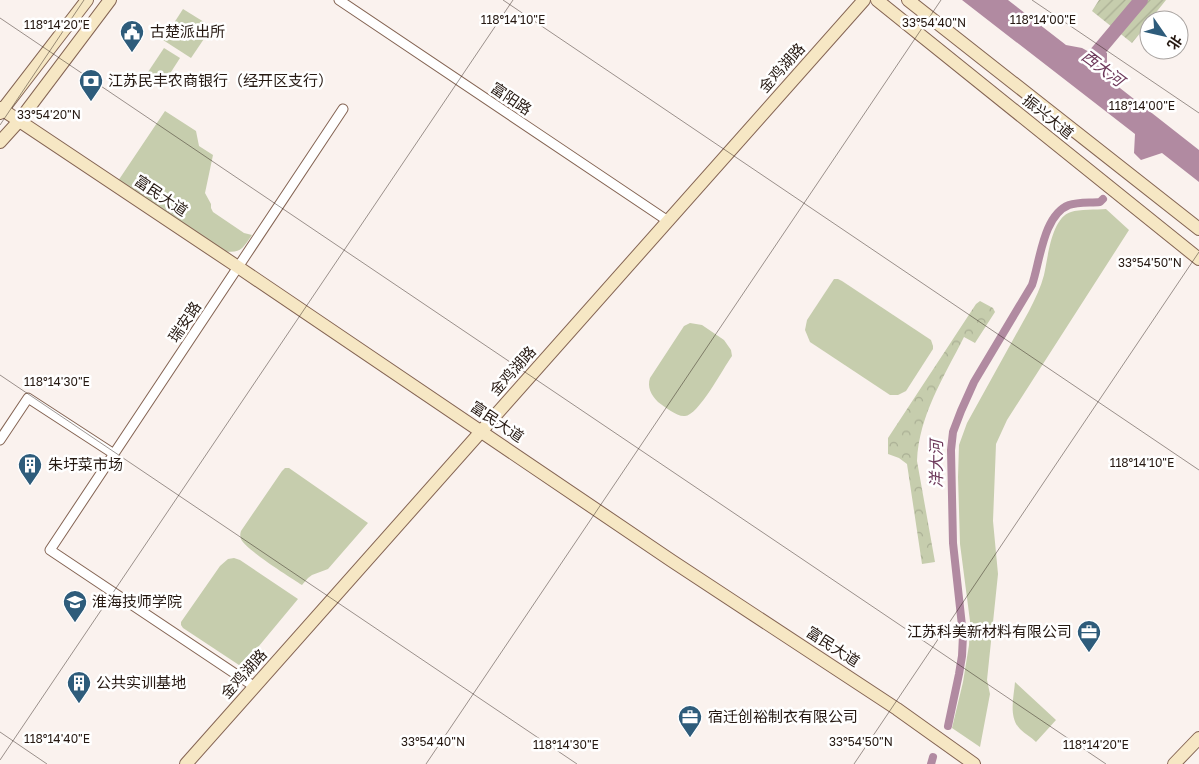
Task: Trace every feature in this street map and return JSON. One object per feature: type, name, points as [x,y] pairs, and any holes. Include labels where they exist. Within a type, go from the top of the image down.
[{"type":"street","points":[[1,111],[87,0]]},
{"type":"street","points":[[0,142],[19,121],[110,0]]},
{"type":"street","name":"富阳路","points":[[339,0],[668,221]]},
{"type":"street","name":"金鸡湖路","points":[[186,764],[864,0]]},
{"type":"street","name":"振兴大道","points":[[877,0],[1199,258]]},
{"type":"street","name":"振兴大道","points":[[908,0],[1199,229]]},
{"type":"street","name":"瑞安路","points":[[254,687],[50,550],[343,109]]},
{"type":"street","name":"富民大道","points":[[1,111],[19,121],[238,267],[672,561],[897,709],[974,764]]},
{"type":"street","points":[[0,440],[28,398],[114,454]]},
{"type":"street","points":[[1174,764],[1199,738]]},
{"type":"green space","points":[[1099,0],[1166,0],[1158,10],[1139,10],[1139,34],[1132,43],[1092,11]]},
{"type":"green space","points":[[183,9],[212,27],[191,58],[163,40]]},
{"type":"green space","points":[[164,48],[180,58],[162,86],[146,75]]},
{"type":"green space","points":[[165,111],[196,131],[199,146],[213,155],[205,193],[211,208],[213,212],[244,233],[252,235],[246,244],[237,251],[222,251],[118,181]]},
{"type":"green space","points":[[1106,209],[1129,230],[1007,420],[996,444],[993,521],[998,574],[987,680],[990,694],[980,747],[952,728],[963,682],[969,645],[970,621],[960,544],[959,445],[967,423],[1038,293],[1049,249],[1059,222],[1064,216],[1074,211]]},
{"type":"green space","points":[[834,279],[842,281],[931,340],[933,349],[906,391],[898,395],[890,395],[810,342],[805,330],[807,320]]},
{"type":"green space","points":[[980,301],[993,308],[995,312],[975,343],[964,337],[927,412],[922,428],[917,461],[935,562],[922,564],[907,464],[899,458],[888,454],[888,438],[976,304]]},
{"type":"green space","points":[[690,323],[702,325],[724,340],[731,350],[732,356],[697,408],[690,414],[682,416],[671,411],[653,397],[649,381],[684,326]]},
{"type":"green space","points":[[285,468],[289,468],[368,523],[328,569],[312,575],[302,585],[251,550],[240,536],[241,531]]},
{"type":"green space","points":[[228,559],[240,560],[298,599],[254,652],[239,665],[181,625],[181,622],[220,566]]},
{"type":"green space","points":[[1015,682],[1056,720],[1036,742],[1020,729],[1014,719]]},
{"type":"water","name":"西大河","points":[[962,0],[1008,0],[1066,45],[1082,48],[1091,53],[1098,47],[1107,53],[1107,71],[1111,81],[1199,150],[1199,182],[1162,153],[1141,160],[1134,153],[1135,134]]},
{"type":"waterway","name":"洋大河","points":[[1088,63],[1141,0]]},
{"type":"waterway","name":"洋大河","points":[[948,726],[962,656],[963,635],[953,543],[951,450],[953,432],[974,382],[1032,285],[1044,240],[1053,218],[1060,210],[1069,205],[1100,202],[1103,199]]},
{"type":"waterway","name":"洋大河","points":[[931,764],[933,757]]},
{"type":"place","name":"古楚派出所","points":[[132,53]]},
{"type":"place","name":"江苏民丰农商银行（经开区支行）","points":[[91,102]]},
{"type":"place","name":"朱圩菜市场","points":[[30,486]]},
{"type":"place","name":"淮海技师学院","points":[[75,623]]},
{"type":"place","name":"江苏科美新材料有限公司","points":[[1089,653]]},
{"type":"place","name":"公共实训基地","points":[[79,704]]},
{"type":"place","name":"宿迁创裕制衣有限公司","points":[[690,738]]}]
